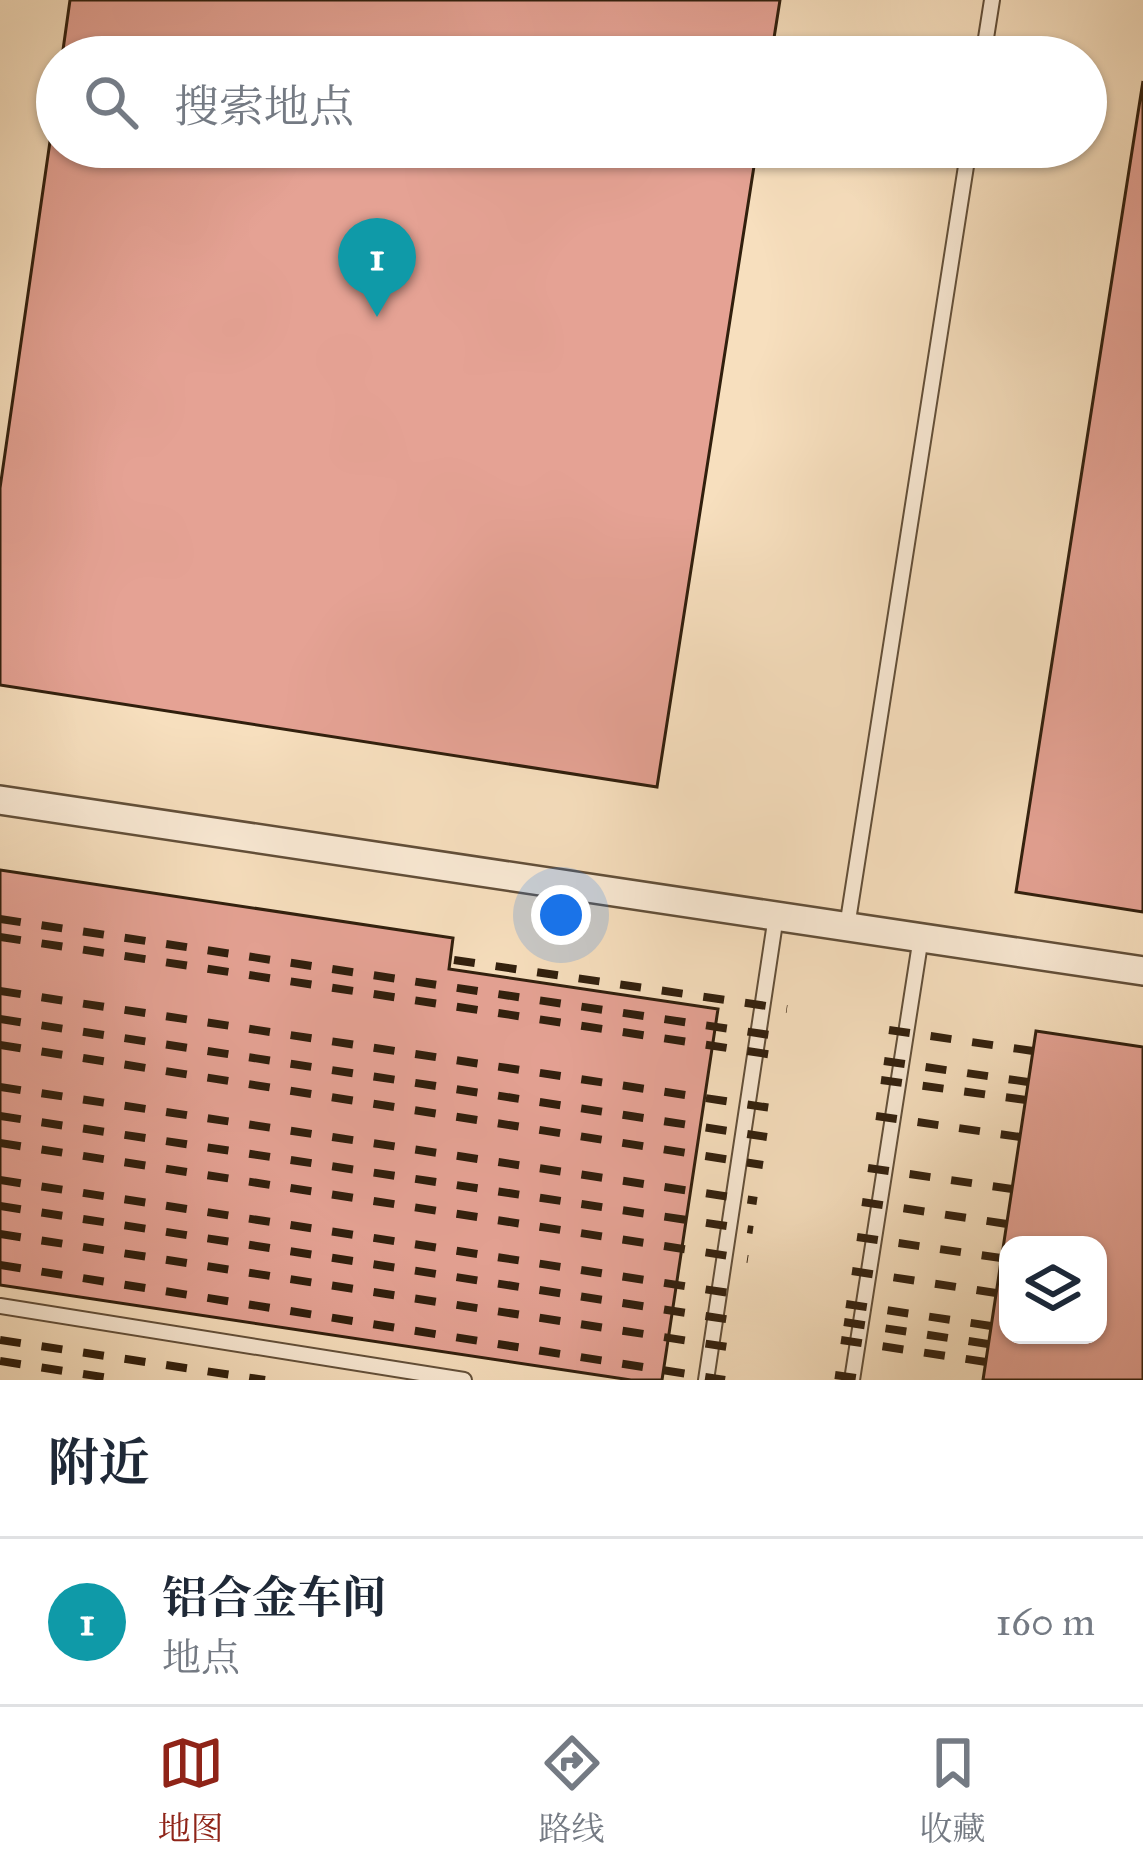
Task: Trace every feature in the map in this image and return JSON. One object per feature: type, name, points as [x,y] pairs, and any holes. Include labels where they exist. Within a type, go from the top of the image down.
[{"type":"street","points":[[0,800],[1143,971]]},
{"type":"lane","points":[[986,36],[992,0]]},
{"type":"lane","points":[[848,927],[966,168]]},
{"type":"lane","points":[[706,1380],[776,916]]},
{"type":"lane","points":[[852,1380],[921,938]]},
{"type":"lane","points":[[1,1310],[464,1380]]},
{"type":"building","points":[[70,0],[780,0],[774,36],[65,36]]},
{"type":"building","points":[[1143,81],[1143,912],[1016,892]]},
{"type":"building","points":[[46,168],[754,168],[657,787],[0,685],[0,488]]},
{"type":"building","points":[[0,870],[453,938],[449,969],[718,1009],[662,1380],[631,1380],[0,1285]]},
{"type":"building","points":[[1036,1031],[1143,1047],[1143,1380],[983,1380],[999,1275],[999,1344],[1107,1344],[1107,1236],[1005,1236]]},
{"type":"railway","points":[[0,919],[783,1037]]},
{"type":"railway","points":[[0,937],[780,1056]]},
{"type":"railway","points":[[454,960],[787,1009]]},
{"type":"railway","points":[[0,991],[771,1108]]},
{"type":"railway","points":[[0,1019],[767,1137]]},
{"type":"railway","points":[[889,1030],[1033,1051]]},
{"type":"railway","points":[[0,1045],[763,1165]]},
{"type":"railway","points":[[884,1061],[1028,1082]]},
{"type":"railway","points":[[881,1080],[1026,1100]]},
{"type":"railway","points":[[0,1087],[757,1201]]},
{"type":"railway","points":[[0,1116],[753,1230]]},
{"type":"railway","points":[[876,1116],[1020,1137]]},
{"type":"railway","points":[[0,1143],[748,1259]]},
{"type":"railway","points":[[868,1168],[1012,1189]]},
{"type":"railway","points":[[0,1180],[742,1295]]},
{"type":"railway","points":[[862,1202],[1007,1224]]},
{"type":"railway","points":[[0,1206],[738,1321]]},
{"type":"railway","points":[[0,1234],[734,1348]]},
{"type":"railway","points":[[857,1237],[999,1258]]},
{"type":"railway","points":[[0,1265],[725,1380]]},
{"type":"railway","points":[[852,1271],[996,1293]]},
{"type":"railway","points":[[846,1304],[991,1326]]},
{"type":"railway","points":[[844,1322],[988,1344]]},
{"type":"railway","points":[[0,1340],[265,1380]]},
{"type":"railway","points":[[841,1340],[986,1362]]},
{"type":"railway","points":[[0,1361],[122,1380]]},
{"type":"railway","points":[[835,1375],[870,1380]]},
{"type":"place","name":"铝合金车间","points":[[377,317]]}]
